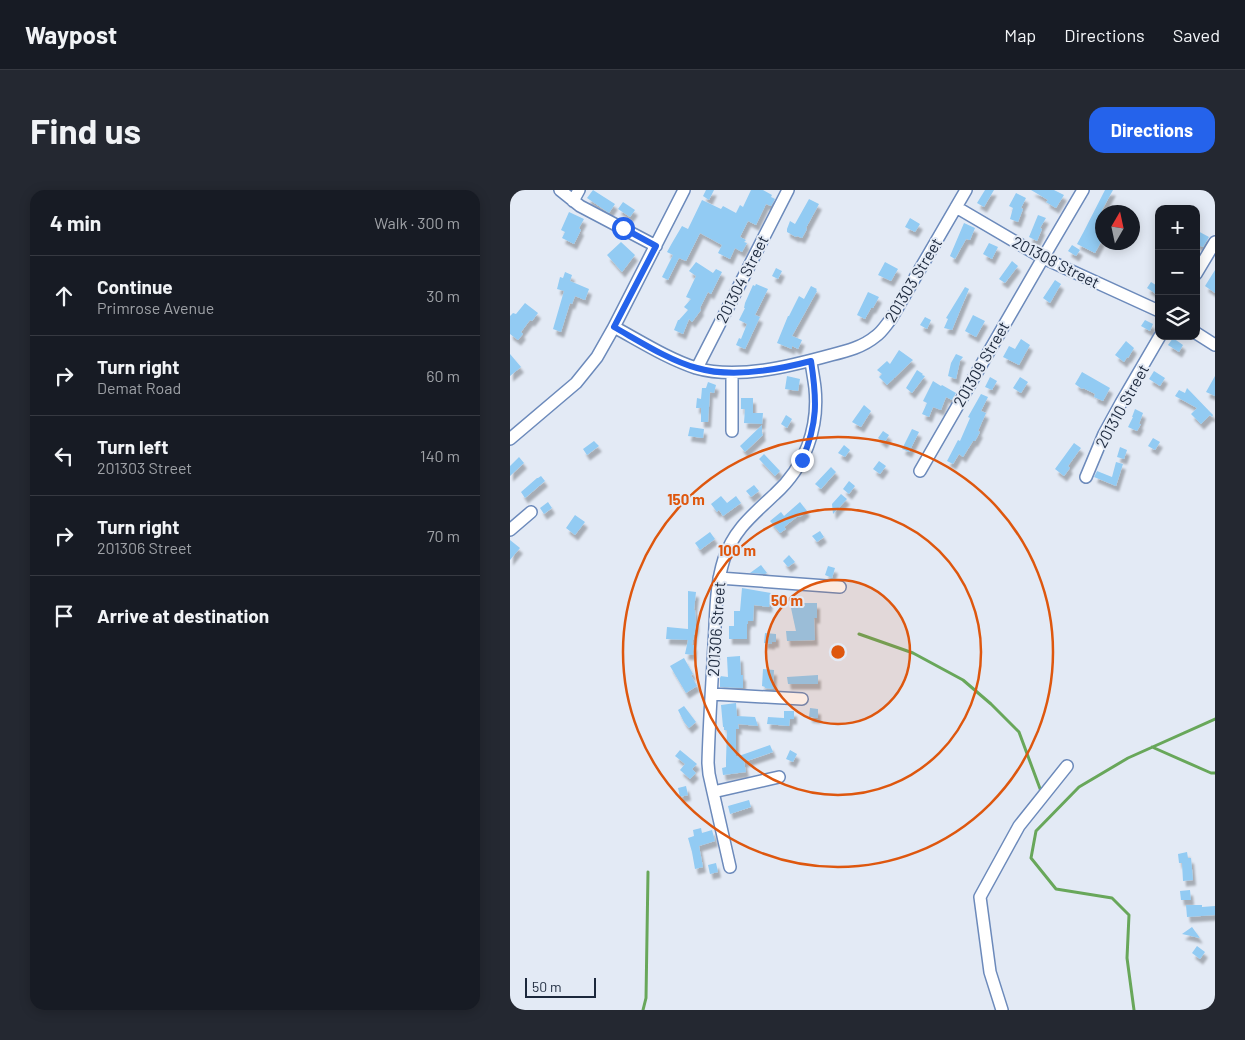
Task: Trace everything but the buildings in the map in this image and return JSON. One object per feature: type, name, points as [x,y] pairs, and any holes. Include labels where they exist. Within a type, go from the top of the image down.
[{"type":"street","points":[[560,190],[572,201],[656,246]]},
{"type":"street","points":[[572,201],[579,190]]},
{"type":"street","points":[[510,439],[576,383],[597,357],[684,190]]},
{"type":"street","name":"201304 Street","points":[[697,368],[788,190]]},
{"type":"street","name":"201303 Street","points":[[614,327],[681,362],[697,368],[732,373],[789,367],[849,351],[876,337],[883,331],[966,190]]},
{"type":"street","name":"201309 Street","points":[[920,471],[1084,190]]},
{"type":"street","name":"201308 Street","points":[[956,207],[1043,258],[1155,308]]},
{"type":"street","points":[[1200,267],[1215,242]]},
{"type":"street","points":[[1200,336],[1215,345]]},
{"type":"street","name":"201310 Street","points":[[1086,477],[1117,409],[1158,340]]},
{"type":"street","name":"201306 Street","points":[[730,867],[708,763],[717,589],[724,558],[742,526],[749,517],[788,482],[802,460],[808,445],[815,415],[815,387],[811,361]]},
{"type":"street","points":[[732,373],[732,431]]},
{"type":"street","points":[[510,530],[531,512]]},
{"type":"street","points":[[719,578],[840,587]]},
{"type":"street","points":[[712,694],[802,699]]},
{"type":"street","points":[[1002,1010],[990,972],[980,897],[1019,826],[1067,766]]},
{"type":"street","points":[[713,792],[779,777]]},
{"type":"waterway","points":[[859,634],[913,653],[963,680],[991,704],[1019,732],[1042,794]]},
{"type":"waterway","points":[[1134,1010],[1127,958],[1129,915],[1112,898],[1056,889],[1031,858],[1036,831],[1079,787],[1128,758],[1215,719]]},
{"type":"waterway","points":[[1152,747],[1211,773],[1215,773]]},
{"type":"waterway","points":[[643,1010],[646,998],[648,872]]},
{"type":"route","points":[[623,228],[656,246],[614,327],[681,362],[706,370],[732,373],[789,367],[811,361],[815,387],[815,415],[808,445],[802,460]]}]
